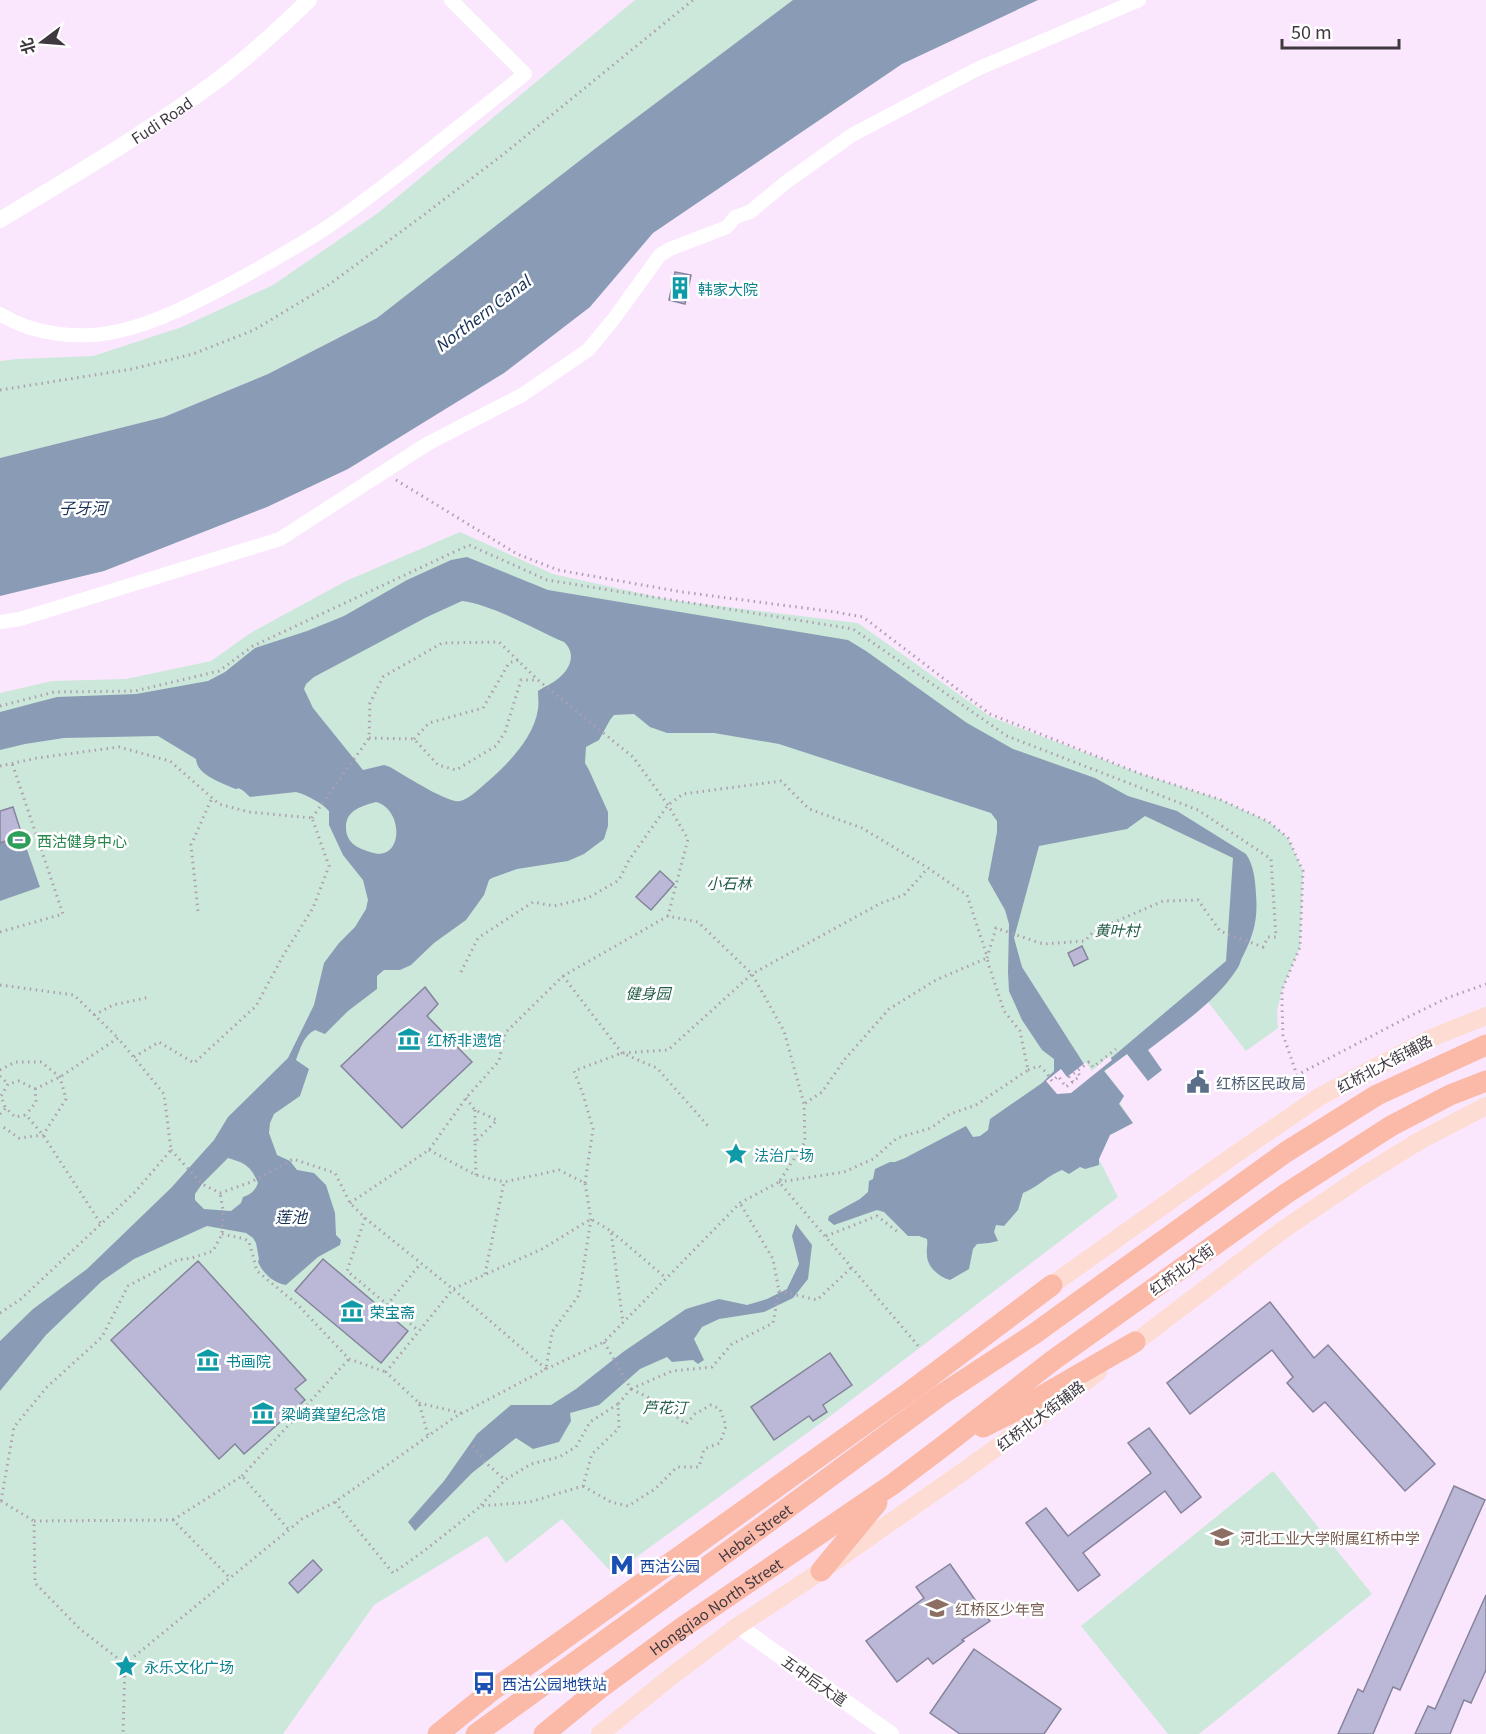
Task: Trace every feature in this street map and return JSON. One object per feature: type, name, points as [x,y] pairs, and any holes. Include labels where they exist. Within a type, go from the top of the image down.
[{"type":"main road","name":"红桥北大街辅路","points":[[1052,1285],[1319,1097],[1431,1038],[1486,1016]]},
{"type":"main road","name":"Hebei Street","points":[[476,1734],[941,1395],[1034,1334],[1247,1179],[1377,1095],[1486,1045]]},
{"type":"main road","name":"红桥北大街","points":[[892,1484],[1052,1361],[1287,1193],[1391,1126],[1450,1095],[1486,1081]]},
{"type":"main road","name":"红桥北大街辅路","points":[[600,1734],[738,1626],[821,1571],[1062,1400],[1284,1229],[1419,1141],[1486,1106]]},
{"type":"main road","points":[[941,1395],[1022,1319],[1052,1285]]},
{"type":"main road","points":[[438,1734],[490,1692],[902,1398],[1052,1285]]},
{"type":"main road","points":[[942,1447],[1021,1408],[1135,1342]]},
{"type":"main road","points":[[821,1571],[892,1484]]},
{"type":"main road","name":"Hongqiao North Street","points":[[544,1734],[599,1689],[683,1628],[892,1484]]},
{"type":"street","name":"Fudi Road","points":[[0,220],[107,155],[220,78],[309,0]]},
{"type":"street","points":[[0,314],[7,319],[35,329],[55,333],[85,335],[117,332],[147,323],[212,294],[323,230],[360,204],[525,74],[451,0]]},
{"type":"street","points":[[0,622],[20,619],[280,539],[428,444],[522,395],[588,350],[613,320],[660,255],[727,227],[735,217],[750,212],[785,183],[852,135],[977,69],[1139,0]]},
{"type":"street","name":"五中后大道","points":[[738,1626],[891,1734]]},
{"type":"path","points":[[0,390],[132,369],[193,354],[254,330],[327,286],[421,217],[505,153],[693,0]]},
{"type":"path","points":[[382,472],[517,554],[558,570],[682,592],[863,617],[990,714],[1141,774],[1220,799],[1269,822],[1288,838],[1303,871],[1300,947],[1282,990],[1283,1035],[1297,1075],[1419,1011],[1486,984]]},
{"type":"path","points":[[0,706],[54,692],[135,691],[219,671],[253,645],[469,545],[547,580],[853,629],[1007,736],[1198,810],[1271,859],[1276,937],[1268,937],[1263,947],[1220,931],[1198,900],[1163,901],[1094,931],[1085,941],[1043,945],[996,928],[987,958],[936,980],[889,1008],[845,1059],[822,1092],[804,1104]]},
{"type":"path","points":[[312,818],[369,738],[370,703],[383,677],[442,643],[499,642],[537,680],[633,757],[668,805],[688,839],[668,916]]},
{"type":"path","points":[[414,739],[429,723],[483,708],[509,663],[518,660]]},
{"type":"path","points":[[369,738],[414,739],[438,765],[456,770],[496,746],[505,732],[521,680],[537,680]]},
{"type":"path","points":[[0,766],[119,747],[170,761],[219,804],[249,812],[312,818]]},
{"type":"path","points":[[0,932],[63,914],[12,763]]},
{"type":"path","points":[[461,972],[478,938],[533,902],[554,906],[588,898],[619,880],[629,860],[668,805],[683,794],[781,782],[809,809],[862,828],[967,895],[1004,1011],[1020,1031],[1028,1070]]},
{"type":"path","points":[[198,911],[191,845],[212,798]]},
{"type":"path","points":[[134,1058],[159,1042],[194,1064],[256,1006],[284,954],[313,908],[329,866],[312,818]]},
{"type":"path","points":[[546,1369],[552,1332],[579,1295],[591,1220],[585,1183],[593,1129],[574,1071],[622,1053],[668,1050],[752,975],[881,903],[904,895],[928,868]]},
{"type":"path","points":[[350,1203],[429,1150],[466,1098],[499,1061],[505,1033],[563,976],[668,916],[698,922],[752,975],[784,1031],[804,1104],[805,1142],[779,1182]]},
{"type":"path","points":[[563,976],[622,1053],[657,1068],[708,1126]]},
{"type":"path","points":[[0,985],[74,995],[118,1038],[164,1094],[171,1150],[202,1184],[220,1193],[251,1182],[292,1159],[335,1173],[350,1203],[365,1218],[453,1288],[546,1369]]},
{"type":"path","points":[[94,1015],[112,1005],[150,997]]},
{"type":"path","points":[[35,1089],[60,1077],[118,1038]]},
{"type":"path","points":[[123,1734],[125,1664],[302,1519],[335,1502],[462,1413],[604,1342],[740,1203],[779,1182],[844,1172],[873,1159],[897,1138],[931,1128],[950,1114],[976,1105],[1028,1070],[1039,1066],[1052,1081],[1058,1076],[1066,1087],[1080,1076],[1077,1071],[1089,1062],[1093,1067],[1116,1049]]},
{"type":"path","points":[[0,1070],[15,1062],[41,1062],[60,1077],[66,1099],[43,1135]]},
{"type":"path","points":[[0,1076],[8,1084]]},
{"type":"path","points":[[19,1081],[35,1089],[36,1102],[26,1115],[15,1117],[6,1108],[1,1096],[8,1084],[19,1081]]},
{"type":"path","points":[[466,1098],[474,1110],[476,1175]]},
{"type":"path","points":[[0,1114],[6,1108]]},
{"type":"path","points":[[474,1110],[497,1120],[476,1142]]},
{"type":"path","points":[[26,1115],[43,1135],[101,1224]]},
{"type":"path","points":[[0,1125],[19,1138],[43,1135]]},
{"type":"path","points":[[0,1313],[21,1299],[135,1192],[171,1150]]},
{"type":"path","points":[[429,1150],[476,1175],[504,1182],[560,1170],[585,1183]]},
{"type":"path","points":[[485,1274],[504,1182]]},
{"type":"path","points":[[779,1182],[920,1348]]},
{"type":"path","points":[[220,1193],[223,1210],[222,1234],[213,1251],[177,1260],[128,1286],[102,1337],[46,1387],[14,1427],[0,1500],[34,1521],[173,1520],[242,1476],[349,1359]]},
{"type":"path","points":[[335,1502],[393,1573],[481,1506],[505,1480],[531,1464],[559,1457],[576,1447],[590,1422],[618,1404],[631,1389],[672,1371],[712,1367],[732,1344],[773,1323],[779,1291],[773,1259],[740,1203]]},
{"type":"path","points":[[826,1236],[877,1215],[898,1232]]},
{"type":"path","points":[[365,1218],[347,1271],[419,1331]]},
{"type":"path","points":[[386,1372],[453,1288],[542,1250],[591,1220]]},
{"type":"path","points":[[591,1220],[610,1231],[666,1278]]},
{"type":"path","points":[[610,1231],[623,1323]]},
{"type":"path","points":[[222,1234],[249,1242],[257,1270],[298,1305],[349,1359],[386,1372],[419,1403],[462,1413]]},
{"type":"path","points":[[387,1305],[421,1263]]},
{"type":"path","points":[[779,1291],[817,1300],[852,1267]]},
{"type":"path","points":[[481,1506],[530,1502],[583,1486],[610,1502],[628,1506],[655,1489],[677,1467],[699,1467],[704,1449],[720,1443],[726,1425],[720,1409],[711,1405],[694,1414],[686,1424],[656,1401],[631,1389],[604,1342]]},
{"type":"path","points":[[419,1403],[428,1435]]},
{"type":"path","points":[[583,1486],[592,1454],[619,1428],[618,1404]]},
{"type":"path","points":[[473,1446],[486,1463],[505,1480]]},
{"type":"path","points":[[242,1476],[289,1530]]},
{"type":"path","points":[[173,1520],[230,1578]]},
{"type":"path","points":[[34,1521],[35,1583],[80,1629],[125,1664]]},
{"type":"green space","points":[[635,0],[796,0],[377,318],[268,374],[164,417],[0,458],[0,361],[93,356],[182,327],[273,285],[378,213]]},
{"type":"green space","points":[[460,532],[553,574],[671,600],[858,623],[991,717],[1141,774],[1219,799],[1269,822],[1288,838],[1303,871],[1300,947],[1282,990],[1277,1011],[1278,1028],[1246,1051],[1208,1002],[1148,1050],[1162,1070],[1148,1081],[1127,1054],[1105,1071],[1124,1096],[1120,1103],[1133,1123],[1110,1135],[1099,1159],[1118,1197],[825,1420],[613,1574],[562,1519],[506,1563],[487,1536],[374,1605],[283,1734],[0,1734],[0,693],[52,681],[126,679],[211,661],[252,632],[346,581]]},
{"type":"green space","points":[[1273,1471],[1372,1594],[1199,1734],[1168,1734],[1081,1626]]},
{"type":"water","name":"子牙河","points":[[793,0],[1038,0],[902,64],[653,233],[590,307],[504,373],[348,469],[267,507],[104,571],[0,596],[0,458],[164,417],[268,374],[377,318],[596,148]]},
{"type":"water","name":"莲池","points":[[467,557],[548,590],[848,640],[967,723],[1013,749],[1095,778],[1128,796],[1177,811],[1246,854],[1254,873],[1256,919],[1250,941],[1239,966],[1208,1003],[1148,1050],[1162,1070],[1148,1081],[1127,1054],[1104,1071],[1124,1096],[1119,1104],[1133,1123],[1110,1135],[1099,1159],[1099,1165],[1085,1169],[1080,1167],[1069,1174],[1062,1170],[1023,1193],[1018,1210],[1004,1226],[996,1225],[994,1232],[998,1241],[977,1244],[973,1249],[969,1269],[950,1280],[946,1279],[934,1271],[929,1264],[927,1239],[908,1236],[884,1212],[877,1210],[834,1225],[828,1220],[829,1216],[868,1192],[869,1181],[873,1179],[875,1169],[905,1158],[966,1126],[973,1137],[980,1136],[988,1130],[990,1119],[1042,1083],[1054,1071],[1054,1059],[1042,1050],[1022,1020],[1009,991],[1009,924],[1005,910],[988,880],[997,821],[991,813],[779,744],[714,733],[667,733],[650,727],[634,714],[614,715],[599,740],[586,747],[585,763],[608,812],[608,826],[604,839],[584,854],[568,861],[517,869],[489,880],[484,895],[466,920],[434,943],[411,965],[400,970],[384,970],[377,976],[377,989],[348,1011],[325,1034],[315,1030],[303,1043],[296,1060],[309,1069],[300,1096],[274,1114],[269,1133],[277,1155],[290,1161],[297,1170],[314,1173],[326,1185],[335,1213],[336,1235],[341,1240],[340,1245],[318,1257],[286,1285],[273,1280],[263,1270],[258,1262],[256,1243],[253,1238],[246,1233],[207,1226],[134,1259],[102,1281],[46,1335],[0,1391],[0,1341],[33,1309],[87,1269],[171,1188],[214,1140],[228,1117],[288,1058],[314,1005],[324,963],[355,927],[366,909],[368,900],[363,880],[343,855],[329,825],[329,811],[309,797],[296,792],[250,797],[242,790],[205,774],[197,765],[196,759],[158,736],[64,738],[0,750],[0,712],[57,697],[136,694],[208,681],[225,672],[255,648],[344,616],[407,580],[451,560]],"holes":[[[462,601],[474,603],[500,612],[564,642],[571,655],[571,660],[564,673],[538,691],[535,720],[518,750],[480,788],[460,801],[446,798],[384,765],[363,770],[313,708],[304,689],[314,677]],[[376,802],[392,815],[396,824],[396,834],[394,844],[389,850],[381,854],[370,852],[361,849],[350,840],[346,832],[347,821],[349,816],[360,807]],[[1145,816],[1233,858],[1226,961],[1091,1075],[1022,967],[1014,938],[1039,846],[1127,829]],[[228,1158],[247,1166],[258,1183],[254,1190],[243,1197],[241,1203],[231,1211],[204,1209],[195,1200],[195,1194]]]},
{"type":"water","points":[[22,835],[40,887],[0,901],[0,843]]},
{"type":"water","points":[[796,1224],[812,1245],[808,1279],[793,1298],[764,1312],[719,1319],[702,1327],[694,1339],[704,1360],[698,1364],[693,1360],[672,1362],[667,1357],[640,1369],[599,1405],[570,1413],[571,1421],[559,1442],[533,1449],[516,1438],[472,1473],[415,1531],[408,1522],[444,1481],[477,1434],[511,1405],[551,1405],[686,1309],[719,1299],[747,1305],[767,1299],[787,1289],[799,1264],[792,1236]]},
{"type":"pier","points":[[1109,1056],[1112,1060],[1071,1093],[1057,1094],[1046,1081],[1061,1069],[1067,1077],[1086,1062],[1092,1071]]},
{"type":"building","name":"韩家大院","points":[[675,272],[691,275],[685,304],[669,300]]},
{"type":"building","points":[[13,807],[22,835],[0,843],[0,811]]},
{"type":"building","points":[[660,871],[674,884],[651,910],[636,897]]},
{"type":"building","points":[[1082,946],[1088,959],[1074,966],[1068,953]]},
{"type":"building","name":"红桥非遗馆","points":[[425,987],[438,1004],[427,1016],[472,1062],[402,1128],[341,1066]]},
{"type":"building","name":"荣宝斋","points":[[323,1259],[408,1331],[381,1363],[295,1291]]},
{"type":"building","name":"书画院","points":[[198,1261],[306,1380],[295,1389],[305,1400],[244,1454],[235,1444],[219,1459],[111,1340]]},
{"type":"building","points":[[1270,1302],[1314,1358],[1328,1345],[1435,1464],[1405,1491],[1325,1402],[1313,1412],[1287,1383],[1293,1377],[1272,1350],[1190,1414],[1167,1383]]},
{"type":"building","points":[[830,1353],[852,1385],[823,1405],[827,1412],[813,1421],[809,1416],[774,1440],[751,1407]]},
{"type":"building","points":[[1149,1428],[1201,1497],[1181,1513],[1165,1491],[1083,1553],[1100,1575],[1078,1591],[1026,1523],[1046,1508],[1068,1536],[1151,1473],[1128,1443]]},
{"type":"building","points":[[1454,1486],[1485,1500],[1400,1690],[1393,1687],[1373,1734],[1338,1734],[1358,1689],[1363,1692]]},
{"type":"building","points":[[313,1560],[322,1570],[298,1593],[289,1583]]},
{"type":"building","points":[[950,1564],[990,1621],[933,1664],[928,1658],[897,1682],[866,1641],[924,1598],[916,1587]]},
{"type":"building","points":[[1486,1595],[1486,1670],[1471,1703],[1464,1700],[1450,1734],[1415,1734],[1428,1706],[1435,1709]]},
{"type":"building","points":[[974,1649],[1061,1709],[1044,1734],[960,1734],[930,1713]]},
{"type":"place","name":"韩家大院","points":[[680,288]]},
{"type":"place","name":"西沽健身中心","points":[[19,840]]},
{"type":"place","name":"红桥非遗馆","points":[[409,1039]]},
{"type":"place","name":"红桥区民政局","points":[[1198,1082]]},
{"type":"place","name":"法治广场","points":[[736,1154]]},
{"type":"place","name":"荣宝斋","points":[[352,1311]]},
{"type":"place","name":"书画院","points":[[208,1360]]},
{"type":"place","name":"梁崎龚望纪念馆","points":[[263,1413]]},
{"type":"place","name":"河北工业大学附属红桥中学","points":[[1222,1537]]},
{"type":"place","name":"西沽公园","points":[[622,1565]]},
{"type":"place","name":"红桥区少年宫","points":[[937,1608]]},
{"type":"place","name":"永乐文化广场","points":[[126,1666]]},
{"type":"place","name":"西沽公园地铁站","points":[[484,1683]]},
{"type":"water label","name":"Northern Canal","points":[[482,313]]},
{"type":"park label","name":"小石林","points":[[729,882]]},
{"type":"park label","name":"黄叶村","points":[[1117,929]]},
{"type":"park label","name":"健身园","points":[[648,992]]},
{"type":"park label","name":"芦花汀","points":[[665,1406]]}]
